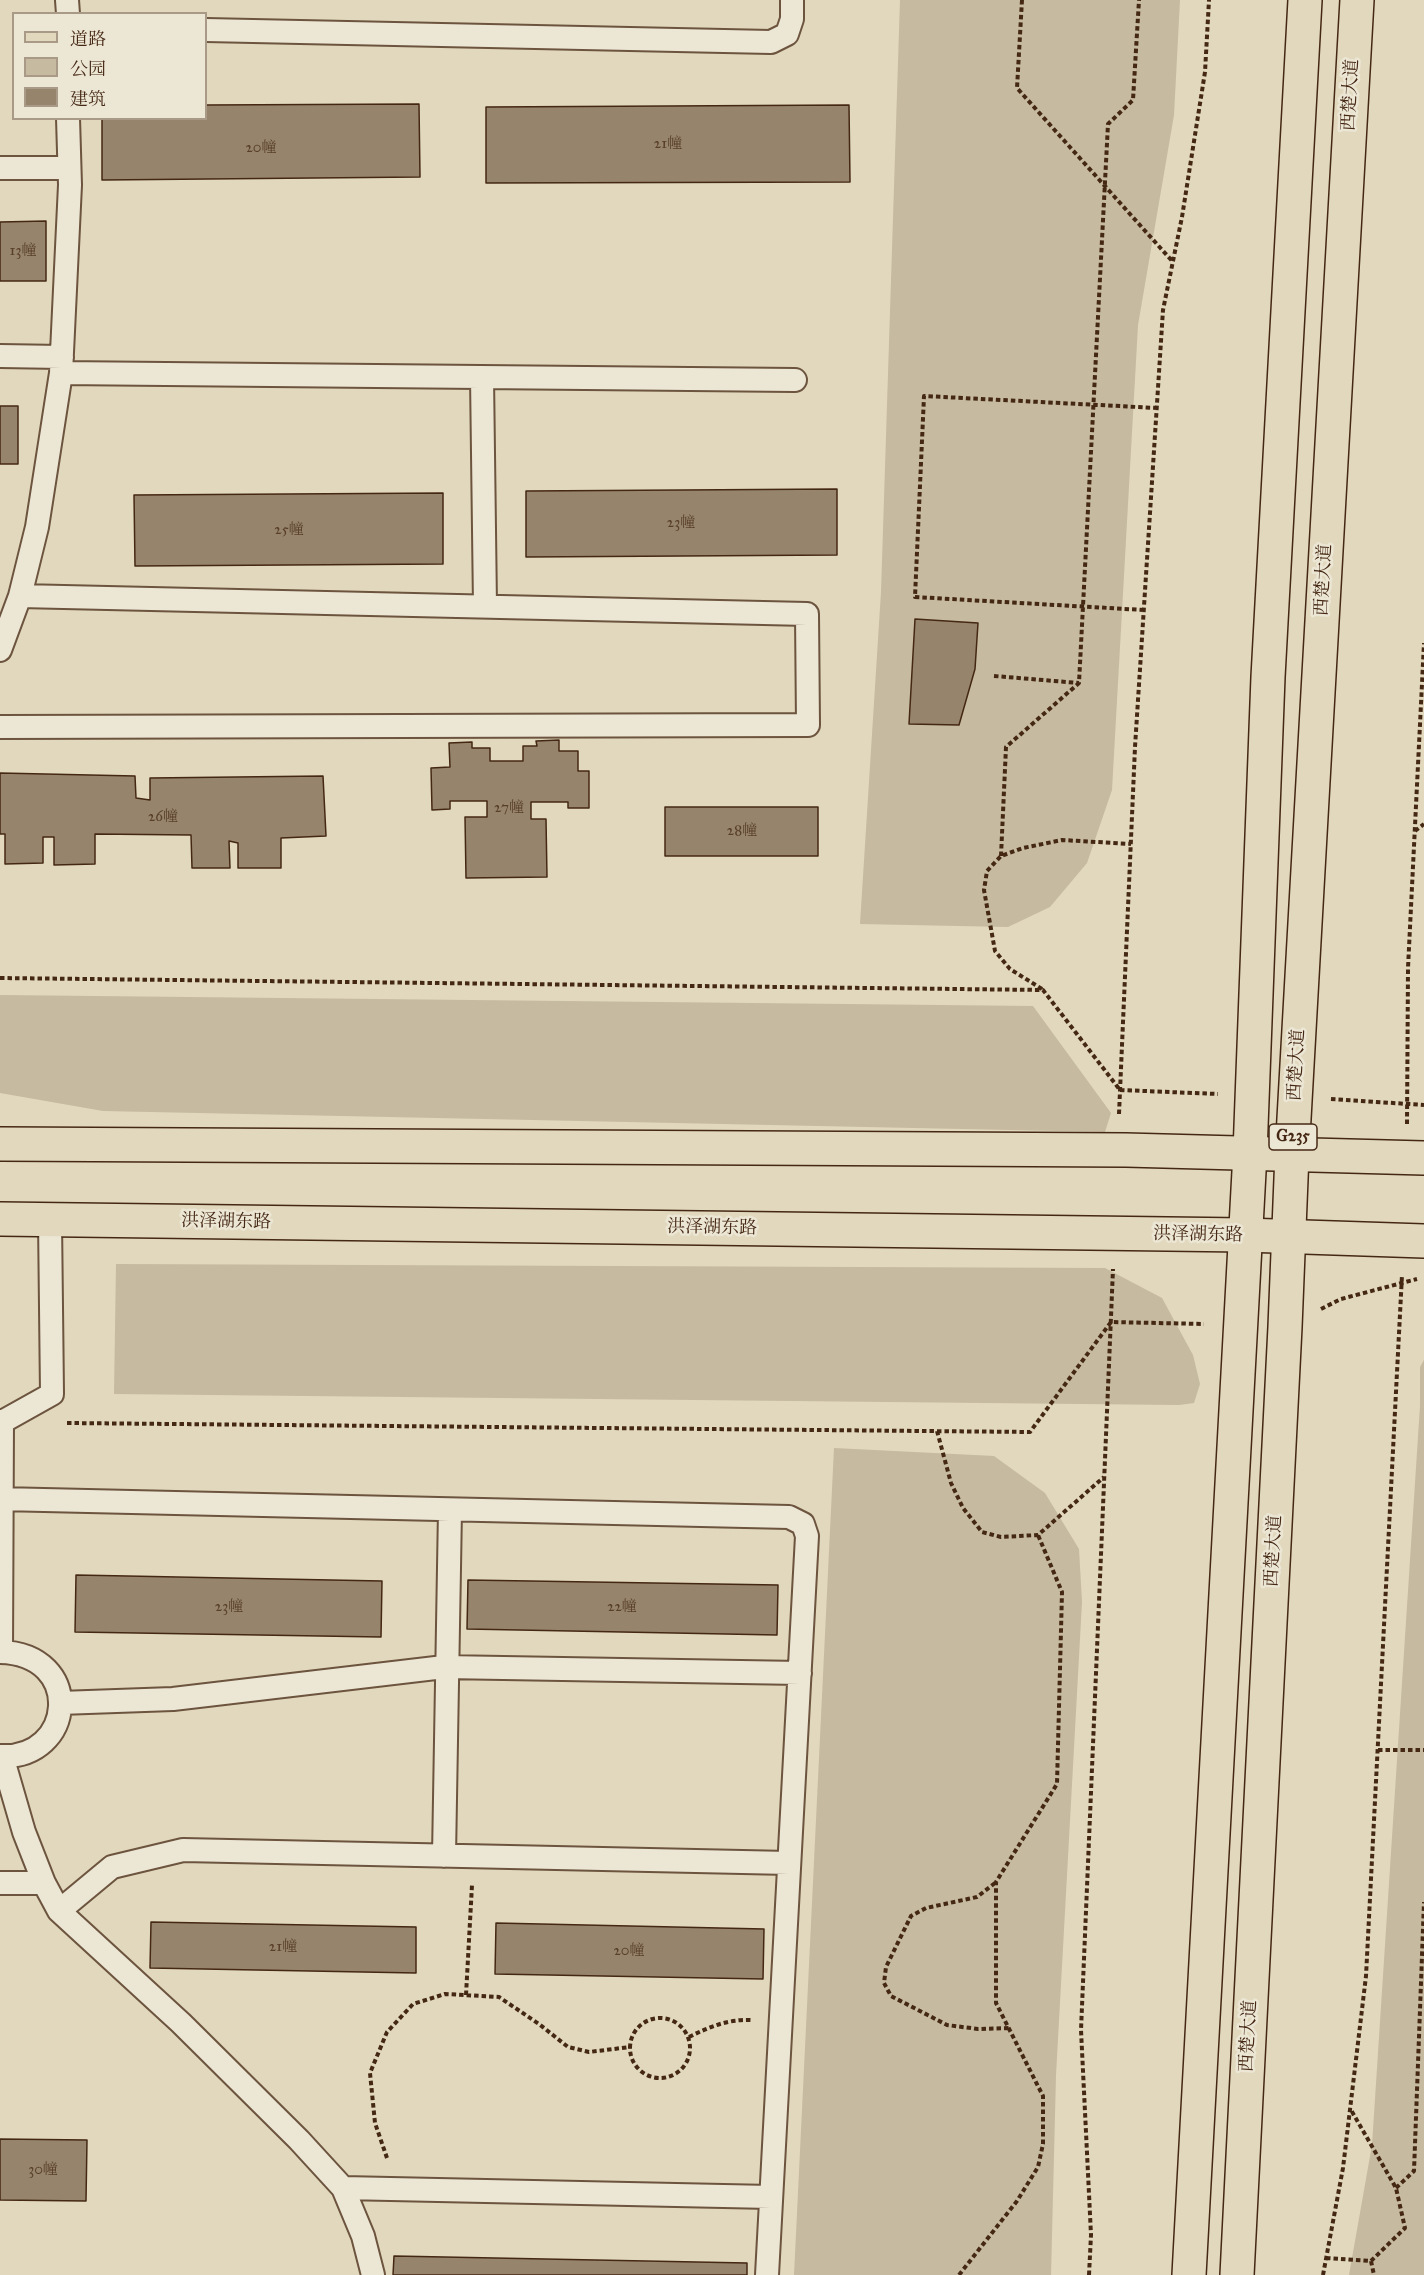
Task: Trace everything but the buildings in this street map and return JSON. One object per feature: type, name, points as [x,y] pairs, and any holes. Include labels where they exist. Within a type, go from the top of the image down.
[{"type":"main road","name":"G235","points":[[1189,2275],[1250,1153],[1268,677],[1305,0]]},
{"type":"main road","name":"西楚大道","points":[[1237,2275],[1292,1154],[1356,0]]},
{"type":"main road","points":[[0,1143],[1117,1150],[1415,1158]]},
{"type":"main road","name":"洪泽湖东路","points":[[0,1219],[1245,1235],[1414,1241]]},
{"type":"lane","points":[[207,30],[771,42],[787,34],[792,19],[792,0]]},
{"type":"lane","points":[[0,650],[20,596],[41,507],[62,365],[70,185],[68,120]]},
{"type":"lane","points":[[0,168],[68,168]]},
{"type":"lane","points":[[0,356],[62,365],[482,377],[795,380]]},
{"type":"lane","points":[[482,377],[485,606]]},
{"type":"lane","points":[[0,727],[808,725],[807,614],[20,596]]},
{"type":"lane","points":[[50,1220],[51,1394],[1,1422],[1,1652],[24,1654],[38,1662],[50,1673],[57,1687],[60,1703],[58,1721],[43,1742],[20,1755],[1,1756],[24,1832],[44,1883],[59,1911],[181,2023],[299,2140],[343,2188],[363,2236],[374,2275]]},
{"type":"lane","points":[[1,1499],[789,1517],[803,1524],[807,1536],[767,2275]]},
{"type":"lane","points":[[444,1856],[450,1510]]},
{"type":"lane","points":[[60,1703],[173,1699],[447,1667],[800,1673]]},
{"type":"lane","points":[[59,1911],[112,1867],[183,1850],[789,1863]]},
{"type":"lane","points":[[0,1883],[44,1883]]},
{"type":"lane","points":[[343,2188],[771,2197]]},
{"type":"path","points":[[1022,0],[1017,88],[1173,262]]},
{"type":"path","points":[[1001,856],[1006,747],[1079,683],[1108,124],[1133,100],[1139,0]]},
{"type":"path","points":[[1117,1150],[1131,844],[1163,310],[1182,218],[1205,72],[1209,0]]},
{"type":"path","points":[[1144,610],[915,597],[924,396],[1157,408]]},
{"type":"path","points":[[1415,1158],[1408,968],[1424,643]]},
{"type":"path","points":[[994,676],[1079,683]]},
{"type":"path","points":[[1415,831],[1424,824]]},
{"type":"path","points":[[1120,1090],[1043,990],[1010,969],[995,951],[984,890],[987,872],[1001,856],[1023,848],[1062,840],[1131,844]]},
{"type":"path","points":[[0,978],[1043,990]]},
{"type":"path","points":[[1089,2275],[1091,2235],[1081,2030],[1114,1233]]},
{"type":"path","points":[[1323,2275],[1343,2168],[1366,1976],[1378,1750],[1414,1241]]},
{"type":"path","points":[[62,1423],[1030,1432],[1111,1322]]},
{"type":"path","points":[[937,1431],[951,1483],[963,1508],[982,1532],[1001,1537],[1038,1535],[1104,1477]]},
{"type":"path","points":[[1009,2028],[978,2029],[947,2025],[891,1996],[885,1983],[886,1967],[911,1916],[926,1908],[977,1897],[996,1882],[1057,1784],[1062,1592],[1038,1535]]},
{"type":"path","points":[[1378,1750],[1424,1750]]},
{"type":"path","points":[[466,1995],[473,1857]]},
{"type":"path","points":[[959,2275],[1017,2202],[1038,2168],[1043,2144],[1043,2096],[996,2003],[996,1882]]},
{"type":"path","points":[[1396,2188],[1414,2171],[1424,1902]]},
{"type":"path","points":[[399,2190],[375,2123],[370,2073],[387,2032],[413,2004],[446,1994],[499,1997],[568,2047],[589,2052],[630,2047]]},
{"type":"path","points":[[655,2018],[675,2021],[684,2028],[689,2037],[689,2057],[678,2072],[660,2078],[642,2072],[631,2057],[631,2037],[645,2021],[655,2018]]},
{"type":"path","points":[[689,2037],[711,2026],[738,2020],[781,2020]]},
{"type":"path","points":[[1326,2258],[1371,2261],[1405,2228],[1396,2188],[1350,2110]]},
{"type":"path","points":[[1371,2261],[1374,2275]]},
{"type":"green space","points":[[900,0],[1180,0],[1174,115],[1138,325],[1112,790],[1087,863],[1050,907],[1008,927],[860,924],[881,592]]},
{"type":"green space","points":[[0,995],[1033,1006],[1111,1113],[1105,1132],[103,1111],[0,1093]]},
{"type":"green space","points":[[116,1264],[1105,1268],[1162,1298],[1193,1355],[1200,1384],[1194,1403],[1179,1405],[114,1394]]},
{"type":"green space","points":[[1424,1360],[1424,2275],[1349,2275],[1372,2145],[1420,1406],[1420,1367]]},
{"type":"green space","points":[[834,1448],[994,1456],[1045,1493],[1079,1549],[1082,1602],[1056,2075],[1051,2275],[794,2275]]}]
